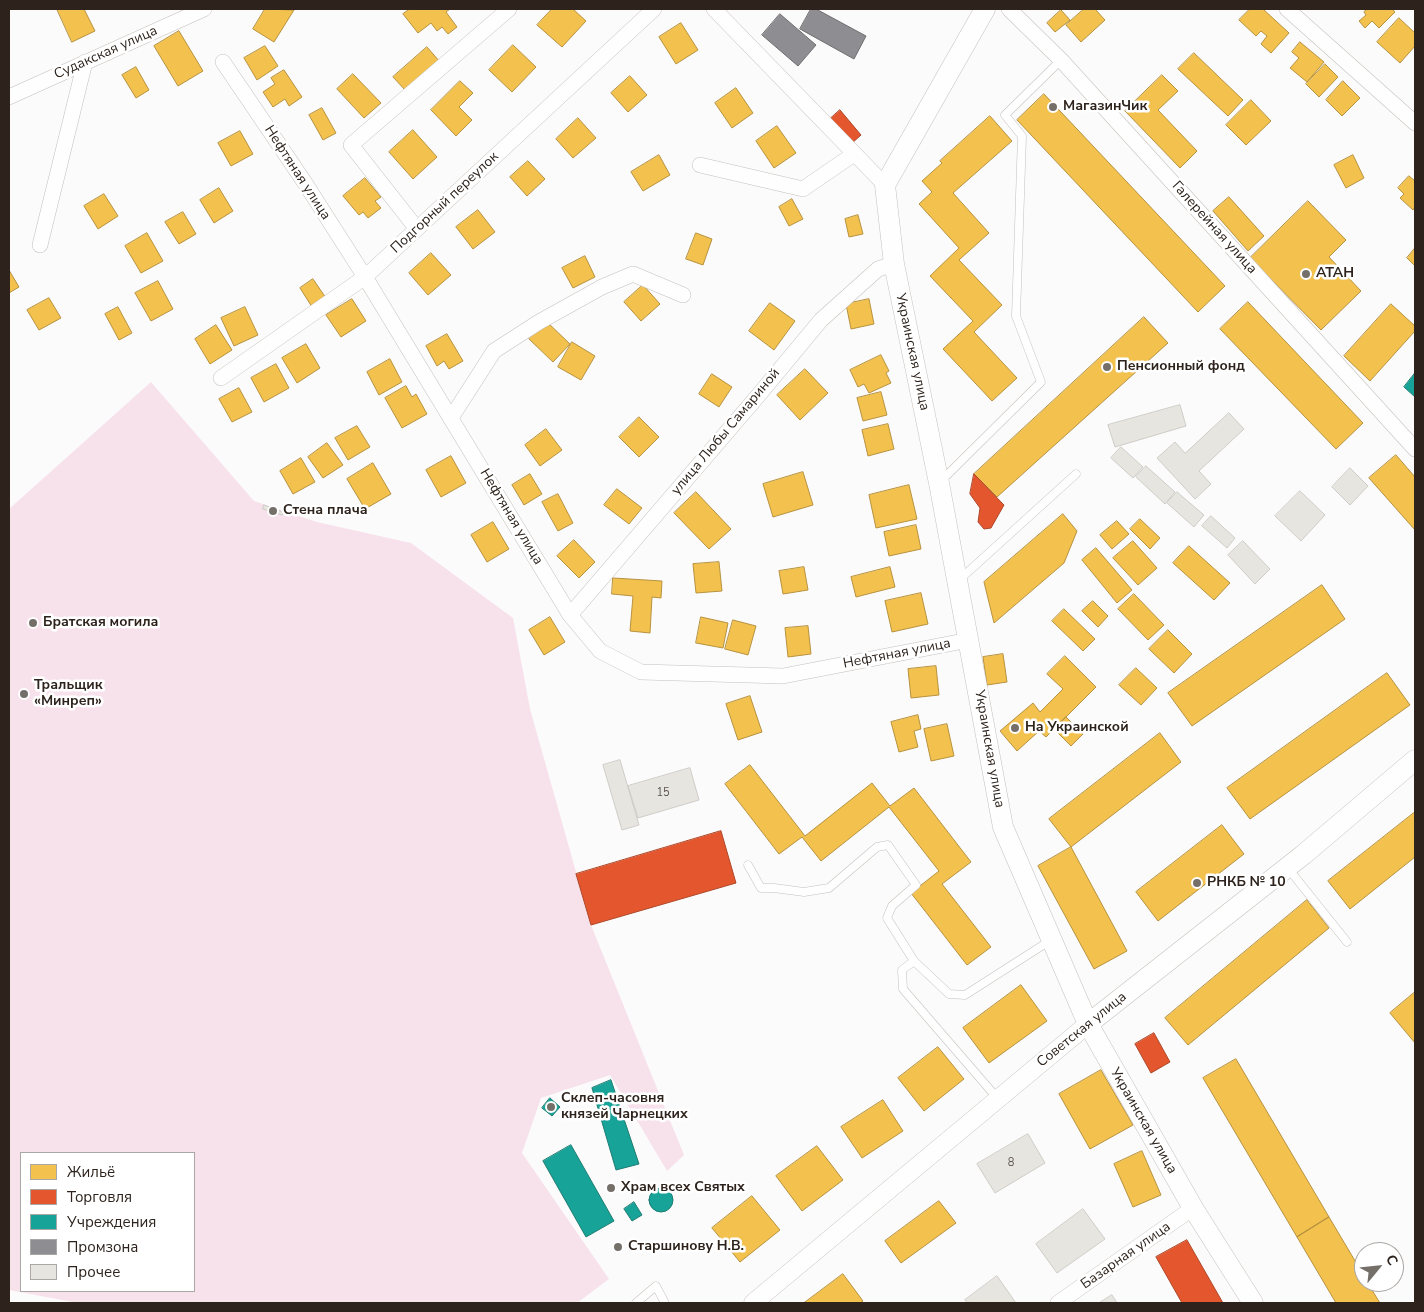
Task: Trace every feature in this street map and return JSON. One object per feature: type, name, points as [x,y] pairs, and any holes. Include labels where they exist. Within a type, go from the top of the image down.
[{"type":"main road","points":[[885,186],[985,9]]},
{"type":"main road","name":"Украинская улица","points":[[885,186],[894,264],[939,483],[1004,827],[1088,1024],[1193,1208],[1252,1303]]},
{"type":"main road","name":"Советская улица","points":[[1088,1024],[1287,868],[1415,760]]},
{"type":"street","name":"Судакская улица","points":[[9,97],[204,9]]},
{"type":"street","points":[[417,229],[350,144],[508,9]]},
{"type":"street","name":"Подгорный переулок","points":[[221,378],[365,277],[654,9]]},
{"type":"street","points":[[714,9],[885,186]]},
{"type":"street","name":"Галерейная улица","points":[[1009,9],[1061,60],[1415,450]]},
{"type":"street","points":[[1287,9],[1415,123]]},
{"type":"street","points":[[40,245],[85,62]]},
{"type":"street","name":"Нефтяная улица","points":[[224,62],[365,277],[570,615],[600,650],[640,672],[783,676],[969,640]]},
{"type":"street","points":[[700,165],[804,189],[854,154]]},
{"type":"street","name":"улица Любы Самариной","points":[[570,615],[758,397],[821,320],[878,269],[894,264]]},
{"type":"street","points":[[451,418],[494,351],[539,322],[602,287],[633,274],[684,295]]},
{"type":"street","name":"Советская улица","points":[[753,1303],[1088,1024]]},
{"type":"street","name":"Базарная улица","points":[[1058,1303],[1193,1208]]},
{"type":"lane","points":[[939,483],[1040,382],[1016,316],[1022,136],[1005,115],[1061,60]]},
{"type":"lane","points":[[957,581],[1076,474]]},
{"type":"lane","points":[[748,866],[761,888],[804,892],[829,888],[877,847],[888,845],[916,884],[892,906],[888,918],[914,961],[949,994],[964,995],[1052,939]]},
{"type":"lane","points":[[1287,868],[1347,942]]},
{"type":"lane","points":[[914,961],[902,970],[903,989],[998,1099]]},
{"type":"lane","points":[[636,1303],[656,1286],[665,1303]]},
{"type":"shaded area","points":[[151,382],[254,501],[317,522],[411,543],[513,618],[530,709],[591,925],[684,1155],[667,1171],[610,1075],[541,1098],[522,1153],[609,1279],[577,1303],[78,1303],[9,1290],[9,509]]},
{"type":"building: Жильё","points":[[57,9],[84,9],[95,31],[72,42]]},
{"type":"building: Жильё","points":[[265,9],[294,10],[274,42],[253,29]]},
{"type":"building: Жильё","points":[[410,9],[450,9],[446,12],[457,27],[448,34],[442,27],[437,31],[431,23],[418,33],[403,14]]},
{"type":"building: Жильё","points":[[552,9],[573,9],[586,21],[562,47],[537,25]]},
{"type":"building: Жильё","points":[[1084,9],[1095,9],[1105,20],[1081,42],[1066,25]]},
{"type":"building: Жильё","points":[[1250,9],[1263,9],[1289,33],[1271,53],[1261,44],[1267,36],[1261,31],[1256,36],[1239,20]]},
{"type":"building: Жильё","points":[[1368,9],[1392,9],[1395,12],[1379,28],[1372,21],[1365,28],[1359,21],[1366,15],[1364,12]]},
{"type":"building: Жильё","points":[[1061,10],[1070,20],[1055,32],[1047,23]]},
{"type":"building: Жильё","points":[[1399,18],[1415,33],[1415,46],[1400,63],[1377,42]]},
{"type":"building: Жильё","points":[[681,23],[698,50],[676,64],[659,37]]},
{"type":"building: Жильё","points":[[179,31],[203,71],[178,86],[154,46]]},
{"type":"building: Жильё","points":[[1300,42],[1324,62],[1307,82],[1290,68],[1299,58],[1292,52]]},
{"type":"building: Жильё","points":[[513,45],[536,67],[512,92],[489,70]]},
{"type":"building: Жильё","points":[[265,46],[278,66],[257,80],[244,58]]},
{"type":"building: Жильё","points":[[427,47],[440,62],[406,91],[393,77]]},
{"type":"building: Жильё","points":[[1194,53],[1243,100],[1228,116],[1178,69]]},
{"type":"building: Жильё","points":[[1325,64],[1338,77],[1319,97],[1306,84]]},
{"type":"building: Жильё","points":[[136,67],[149,90],[136,98],[122,75]]},
{"type":"building: Жильё","points":[[284,70],[302,97],[289,106],[285,99],[273,107],[263,92],[275,84],[271,78]]},
{"type":"building: Жильё","points":[[353,74],[381,103],[364,118],[337,89]]},
{"type":"building: Жильё","points":[[1162,75],[1178,91],[1158,110],[1197,151],[1180,168],[1125,111]]},
{"type":"building: Жильё","points":[[630,76],[647,95],[628,112],[611,93]]},
{"type":"building: Жильё","points":[[460,81],[473,93],[459,107],[472,120],[456,136],[431,110]]},
{"type":"building: Жильё","points":[[1343,81],[1360,98],[1342,116],[1326,100]]},
{"type":"building: Жильё","points":[[736,88],[753,113],[732,128],[715,103]]},
{"type":"building: Жильё","points":[[1044,94],[1225,286],[1198,312],[1017,120]]},
{"type":"building: Жильё","points":[[1251,100],[1271,121],[1246,145],[1226,125]]},
{"type":"building: Жильё","points":[[322,108],[336,133],[323,140],[309,115]]},
{"type":"building: Жильё","points":[[990,116],[1012,141],[953,193],[989,233],[959,260],[1002,305],[974,332],[1017,378],[992,401],[943,349],[973,321],[930,276],[959,248],[919,204],[932,192],[922,181],[942,163],[940,161]]},
{"type":"building: Жильё","points":[[578,118],[596,138],[573,158],[556,139]]},
{"type":"building: Жильё","points":[[777,126],[796,153],[774,168],[756,141]]},
{"type":"building: Жильё","points":[[413,130],[437,157],[413,179],[389,152]]},
{"type":"building: Жильё","points":[[240,131],[253,154],[231,166],[218,143]]},
{"type":"building: Жильё","points":[[659,155],[670,175],[643,191],[631,172]]},
{"type":"building: Жильё","points":[[1353,155],[1364,178],[1346,188],[1334,165]]},
{"type":"building: Жильё","points":[[528,161],[545,179],[527,196],[510,177]]},
{"type":"building: Жильё","points":[[1409,176],[1415,181],[1415,207],[1413,210],[1400,198],[1404,194],[1398,188]]},
{"type":"building: Жильё","points":[[365,178],[381,197],[375,201],[381,208],[368,218],[363,212],[359,215],[343,196]]},
{"type":"building: Жильё","points":[[219,188],[233,211],[214,223],[200,200]]},
{"type":"building: Жильё","points":[[104,194],[118,216],[98,229],[84,206]]},
{"type":"building: Жильё","points":[[1229,197],[1264,236],[1248,251],[1213,211]]},
{"type":"building: Жильё","points":[[792,199],[803,219],[789,226],[779,207]]},
{"type":"building: Жильё","name":"АТАН","points":[[1308,201],[1346,240],[1329,257],[1361,291],[1321,330],[1250,258]]},
{"type":"building: Жильё","points":[[478,210],[495,232],[473,249],[456,227]]},
{"type":"building: Жильё","points":[[183,212],[196,234],[179,244],[165,222]]},
{"type":"building: Жильё","points":[[858,215],[863,234],[849,237],[845,219]]},
{"type":"building: Жильё","points":[[147,233],[163,261],[141,273],[125,246]]},
{"type":"building: Жильё","points":[[696,233],[712,239],[703,265],[686,259]]},
{"type":"building: Жильё","points":[[1415,248],[1415,266],[1407,258]]},
{"type":"building: Жильё","points":[[431,253],[451,275],[428,295],[409,273]]},
{"type":"building: Жильё","points":[[585,256],[595,277],[573,288],[562,268]]},
{"type":"building: Жильё","points":[[9,270],[19,287],[9,293]]},
{"type":"building: Жильё","points":[[313,279],[326,298],[312,307],[300,288]]},
{"type":"building: Жильё","points":[[158,281],[173,309],[151,321],[135,293]]},
{"type":"building: Жильё","points":[[643,285],[660,304],[641,321],[624,302]]},
{"type":"building: Жильё","points":[[49,298],[61,318],[39,330],[27,310]]},
{"type":"building: Жильё","points":[[352,299],[366,321],[341,337],[326,315]]},
{"type":"building: Жильё","points":[[869,299],[874,324],[851,329],[846,304]]},
{"type":"building: Жильё","points":[[1248,302],[1363,423],[1336,449],[1220,329]]},
{"type":"building: Жильё","points":[[770,303],[795,321],[774,350],[749,331]]},
{"type":"building: Жильё","points":[[1391,304],[1415,326],[1415,331],[1370,381],[1344,356]]},
{"type":"building: Жильё","points":[[118,307],[132,333],[119,340],[105,314]]},
{"type":"building: Жильё","points":[[245,307],[258,335],[234,346],[221,318]]},
{"type":"building: Жильё","points":[[1144,317],[1168,343],[997,497],[974,474]]},
{"type":"building: Жильё","points":[[546,321],[570,344],[553,362],[529,339]]},
{"type":"building: Жильё","points":[[216,325],[232,350],[210,364],[195,339]]},
{"type":"building: Жильё","points":[[447,334],[463,361],[449,369],[444,361],[437,366],[426,346]]},
{"type":"building: Жильё","points":[[572,342],[595,356],[581,380],[558,367]]},
{"type":"building: Жильё","points":[[306,344],[320,368],[297,383],[282,358]]},
{"type":"building: Жильё","points":[[881,355],[889,371],[886,373],[891,383],[869,393],[864,384],[858,387],[850,370]]},
{"type":"building: Жильё","points":[[390,359],[402,382],[379,395],[367,372]]},
{"type":"building: Жильё","points":[[276,364],[289,388],[264,402],[251,378]]},
{"type":"building: Жильё","points":[[805,369],[828,393],[800,420],[777,395]]},
{"type":"building: Жильё","points":[[712,374],[732,387],[719,407],[699,394]]},
{"type":"building: Жильё","points":[[406,386],[412,397],[416,394],[427,414],[402,428],[385,398]]},
{"type":"building: Жильё","points":[[239,388],[252,412],[232,422],[219,399]]},
{"type":"building: Жильё","points":[[881,392],[887,415],[863,421],[857,398]]},
{"type":"building: Жильё","points":[[639,417],[659,437],[639,457],[619,437]]},
{"type":"building: Жильё","points":[[888,424],[894,449],[868,456],[862,430]]},
{"type":"building: Жильё","points":[[357,426],[370,447],[348,460],[335,438]]},
{"type":"building: Жильё","points":[[546,429],[562,450],[540,466],[525,445]]},
{"type":"building: Жильё","points":[[327,443],[343,465],[323,478],[308,457]]},
{"type":"building: Жильё","points":[[1396,455],[1415,477],[1415,530],[1369,478]]},
{"type":"building: Жильё","points":[[451,456],[466,483],[441,497],[426,470]]},
{"type":"building: Жильё","points":[[301,458],[315,482],[293,494],[280,471]]},
{"type":"building: Жильё","points":[[373,463],[391,494],[365,509],[347,479]]},
{"type":"building: Жильё","points":[[803,472],[813,505],[773,517],[763,484]]},
{"type":"building: Жильё","points":[[530,474],[542,494],[524,505],[512,485]]},
{"type":"building: Жильё","points":[[909,485],[917,519],[876,528],[869,495]]},
{"type":"building: Жильё","points":[[617,489],[642,508],[629,524],[604,505]]},
{"type":"building: Жильё","points":[[696,492],[731,529],[709,549],[674,513]]},
{"type":"building: Жильё","points":[[558,494],[573,523],[558,531],[542,502]]},
{"type":"building: Жильё","points":[[1063,514],[1077,531],[1064,563],[994,623],[984,582]]},
{"type":"building: Жильё","points":[[1140,519],[1160,538],[1150,549],[1130,529]]},
{"type":"building: Жильё","points":[[1117,521],[1129,534],[1112,549],[1100,535]]},
{"type":"building: Жильё","points":[[493,522],[509,549],[487,562],[471,535]]},
{"type":"building: Жильё","points":[[916,525],[921,549],[889,556],[884,532]]},
{"type":"building: Жильё","points":[[574,540],[595,562],[579,578],[557,556]]},
{"type":"building: Жильё","points":[[1133,541],[1157,568],[1138,585],[1113,558]]},
{"type":"building: Жильё","points":[[1189,546],[1230,583],[1214,600],[1173,563]]},
{"type":"building: Жильё","points":[[1096,548],[1132,590],[1117,603],[1082,560]]},
{"type":"building: Жильё","points":[[719,562],[722,591],[696,593],[693,564]]},
{"type":"building: Жильё","points":[[804,567],[808,590],[783,594],[779,571]]},
{"type":"building: Жильё","points":[[890,567],[895,587],[856,597],[851,577]]},
{"type":"building: Жильё","points":[[613,578],[662,581],[661,598],[652,597],[650,633],[630,631],[633,596],[612,594]]},
{"type":"building: Жильё","points":[[1322,585],[1345,619],[1192,726],[1168,693]]},
{"type":"building: Жильё","points":[[921,593],[928,624],[892,632],[885,601]]},
{"type":"building: Жильё","points":[[1134,594],[1164,625],[1148,640],[1118,609]]},
{"type":"building: Жильё","points":[[1093,601],[1108,616],[1098,627],[1082,611]]},
{"type":"building: Жильё","points":[[1064,609],[1095,639],[1083,651],[1052,621]]},
{"type":"building: Жильё","points":[[550,617],[565,642],[544,655],[529,630]]},
{"type":"building: Жильё","points":[[701,617],[728,623],[723,648],[696,643]]},
{"type":"building: Жильё","points":[[733,620],[756,626],[748,655],[725,649]]},
{"type":"building: Жильё","points":[[808,626],[811,654],[788,657],[785,628]]},
{"type":"building: Жильё","points":[[1168,630],[1192,654],[1174,673],[1149,649]]},
{"type":"building: Жильё","points":[[1003,654],[1007,682],[987,685],[983,657]]},
{"type":"building: Жильё","points":[[1065,656],[1096,687],[1046,737],[1039,731],[1017,751],[1000,731],[1033,703],[1040,712],[1063,689],[1047,674]]},
{"type":"building: Жильё","points":[[936,666],[939,695],[911,698],[908,669]]},
{"type":"building: Жильё","points":[[1136,668],[1157,688],[1141,705],[1119,685]]},
{"type":"building: Жильё","points":[[1387,673],[1410,705],[1250,819],[1227,788]]},
{"type":"building: Жильё","points":[[750,696],[762,732],[738,740],[726,704]]},
{"type":"building: Жильё","points":[[918,715],[921,729],[914,731],[918,747],[899,752],[891,722]]},
{"type":"building: Жильё","points":[[1066,717],[1083,734],[1071,746],[1054,729]]},
{"type":"building: Жильё","points":[[947,724],[954,756],[931,761],[924,729]]},
{"type":"building: Жильё","points":[[1160,733],[1181,762],[1071,847],[1049,819]]},
{"type":"building: Жильё","points":[[750,765],[805,836],[872,783],[890,806],[914,788],[971,862],[942,884],[991,947],[967,965],[911,893],[939,871],[889,807],[821,861],[802,837],[779,854],[725,784]]},
{"type":"building: Жильё","points":[[1415,812],[1415,857],[1350,909],[1328,881]]},
{"type":"building: Жильё","points":[[1222,825],[1244,854],[1158,921],[1136,892]]},
{"type":"building: Жильё","points":[[1071,847],[1127,951],[1094,969],[1038,866]]},
{"type":"building: Жильё","points":[[1307,900],[1329,928],[1188,1045],[1165,1018]]},
{"type":"building: Жильё","points":[[1021,985],[1047,1021],[989,1063],[963,1028]]},
{"type":"building: Жильё","points":[[1415,992],[1415,1043],[1390,1013]]},
{"type":"building: Жильё","points":[[938,1047],[964,1079],[924,1111],[898,1078]]},
{"type":"building: Жильё","points":[[1236,1059],[1329,1217],[1297,1237],[1203,1078]]},
{"type":"building: Жильё","points":[[1101,1070],[1133,1125],[1090,1149],[1059,1094]]},
{"type":"building: Жильё","points":[[883,1100],[903,1131],[862,1158],[841,1127]]},
{"type":"building: Жильё","points":[[817,1146],[843,1180],[802,1211],[776,1176]]},
{"type":"building: Жильё","points":[[1142,1151],[1161,1195],[1133,1207],[1114,1164]]},
{"type":"building: Жильё","points":[[752,1196],[780,1230],[740,1262],[712,1228]]},
{"type":"building: Жильё","points":[[939,1201],[956,1223],[901,1263],[885,1241]]},
{"type":"building: Жильё","points":[[1329,1217],[1354,1259],[1354,1292],[1373,1292],[1380,1303],[1336,1303],[1297,1237]]},
{"type":"building: Жильё","points":[[843,1274],[863,1301],[860,1303],[804,1303]]},
{"type":"building: Торговля","points":[[840,110],[861,135],[851,144],[830,119]]},
{"type":"building: Торговля","points":[[974,474],[1004,505],[991,528],[984,529],[978,522],[980,508],[970,494]]},
{"type":"building: Торговля","points":[[721,831],[736,883],[591,925],[576,874]]},
{"type":"building: Торговля","points":[[1154,1033],[1170,1062],[1151,1073],[1135,1044]]},
{"type":"building: Торговля","points":[[1187,1240],[1223,1303],[1182,1303],[1156,1257]]},
{"type":"building: Учреждения","points":[[1415,373],[1415,397],[1404,387]]},
{"type":"building: Учреждения","points":[[611,1080],[639,1164],[616,1170],[592,1088]]},
{"type":"building: Учреждения","name":"Склеп-часовня князей Чарнецких","points":[[550,1098],[560,1107],[552,1116],[542,1108]]},
{"type":"building: Учреждения","points":[[571,1145],[614,1221],[586,1237],[543,1161]]},
{"type":"building: Учреждения","points":[[661,1188],[670,1191],[673,1200],[670,1209],[661,1212],[652,1209],[649,1200],[652,1191]]},
{"type":"building: Учреждения","points":[[634,1202],[642,1215],[632,1221],[624,1209]]},
{"type":"building: Промзона","points":[[811,9],[816,9],[866,36],[854,59],[800,29]]},
{"type":"building: Промзона","points":[[780,14],[816,45],[798,66],[762,35]]},
{"type":"building: Прочее","points":[[1180,405],[1186,426],[1115,447],[1108,425]]},
{"type":"building: Прочее","points":[[1229,413],[1244,429],[1199,471],[1211,484],[1195,499],[1157,458],[1175,442],[1185,453]]},
{"type":"building: Прочее","points":[[1121,447],[1143,467],[1133,478],[1111,458]]},
{"type":"building: Прочее","points":[[1146,466],[1175,492],[1165,504],[1136,477]]},
{"type":"building: Прочее","points":[[1350,468],[1368,486],[1350,505],[1332,487]]},
{"type":"building: Прочее","points":[[1300,491],[1325,515],[1301,541],[1275,516]]},
{"type":"building: Прочее","points":[[1177,492],[1204,515],[1194,527],[1167,503]]},
{"type":"building: Прочее","name":"Стена плача","points":[[264,505],[283,512],[282,515],[263,509]]},
{"type":"building: Прочее","points":[[1211,516],[1235,538],[1227,548],[1202,526]]},
{"type":"building: Прочее","points":[[1243,541],[1270,569],[1255,584],[1228,555]]},
{"type":"building: Прочее","points":[[620,760],[639,825],[622,830],[603,765]]},
{"type":"building: Прочее","points":[[690,768],[699,800],[638,818],[628,786]]},
{"type":"building: Прочее","points":[[1028,1134],[1045,1163],[995,1193],[977,1164]]},
{"type":"building: Прочее","points":[[1083,1209],[1105,1239],[1057,1273],[1036,1244]]},
{"type":"building: Прочее","points":[[997,1276],[1016,1303],[967,1303],[965,1300]]},
{"type":"building: Прочее","points":[[1112,1295],[1117,1303],[1099,1303]]},
{"type":"place","name":"МагазинЧик","points":[[1053,107]]},
{"type":"place","name":"АТАН","points":[[1306,274]]},
{"type":"place","name":"Пенсионный фонд","points":[[1107,367]]},
{"type":"place","name":"Стена плача","points":[[273,511]]},
{"type":"place","name":"Братская могила","points":[[33,623]]},
{"type":"place","name":"Тральщик «Минреп»","points":[[24,694]]},
{"type":"place","name":"На Украинской","points":[[1015,728]]},
{"type":"place","name":"РНКБ № 10","points":[[1197,883]]},
{"type":"place","name":"Склеп-часовня князей Чарнецких","points":[[551,1107]]},
{"type":"place","name":"Храм всех Святых","points":[[611,1188]]},
{"type":"place","name":"Старшинову Н.В.","points":[[618,1247]]}]
